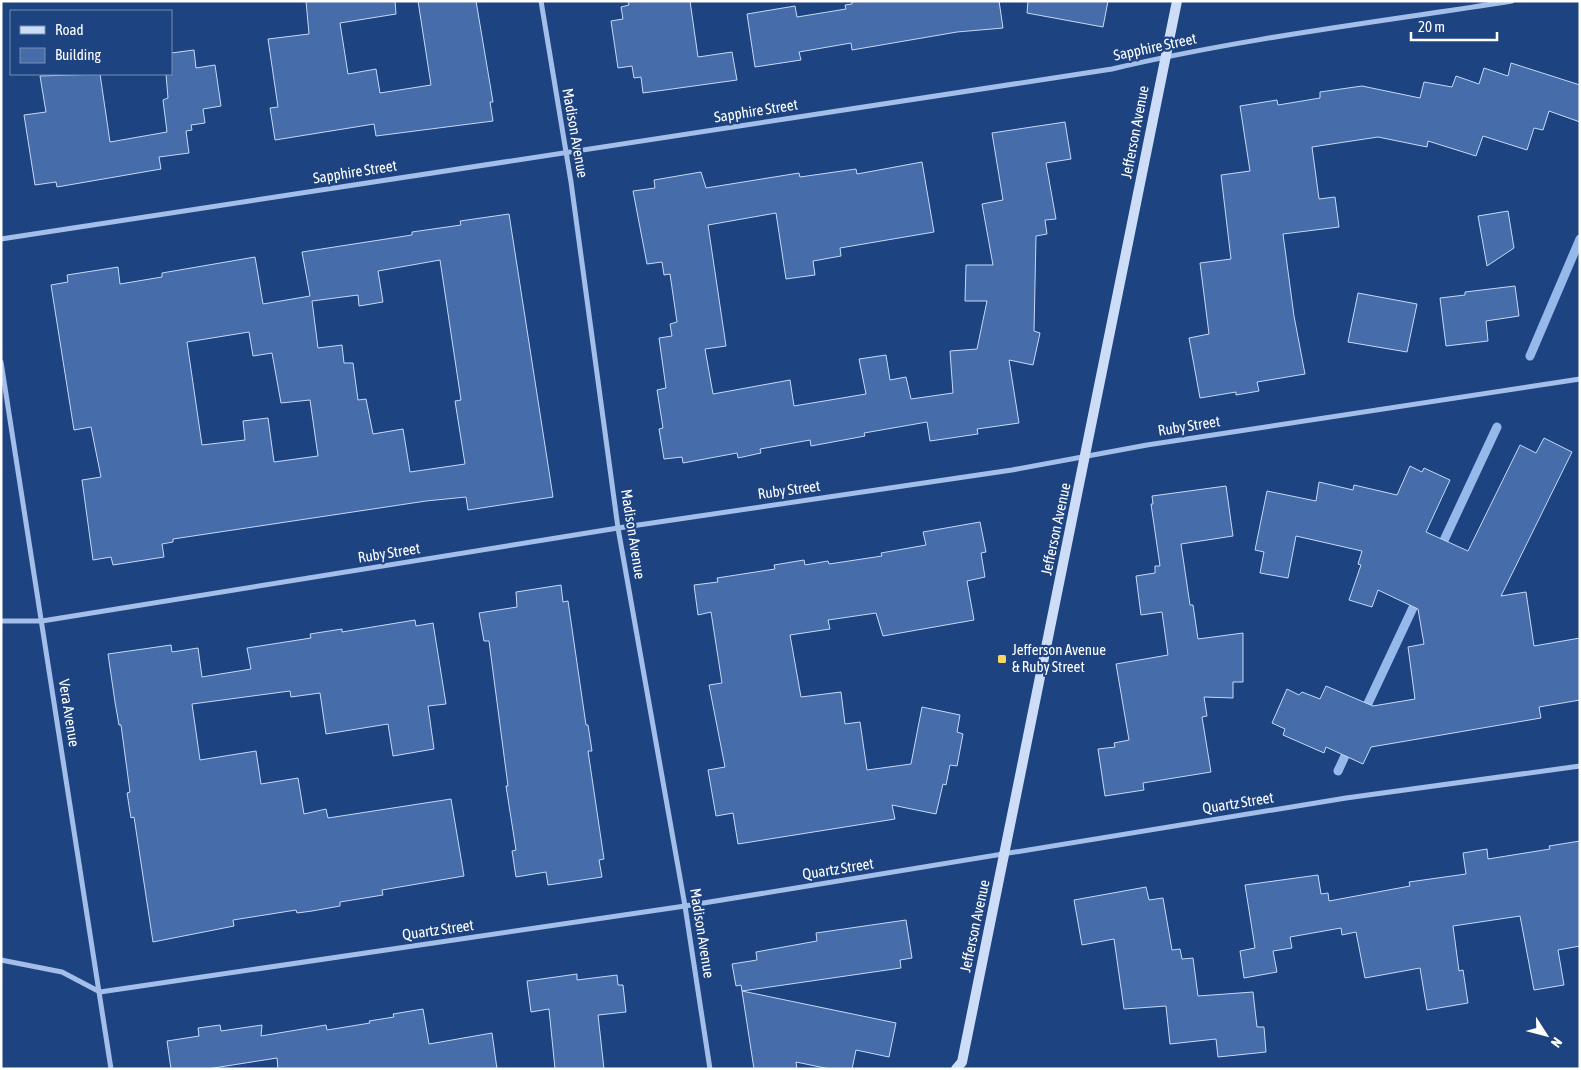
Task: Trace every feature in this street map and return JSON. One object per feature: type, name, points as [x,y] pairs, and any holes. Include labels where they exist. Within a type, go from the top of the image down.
[{"type":"main road","name":"Jefferson Avenue","points":[[961,1067],[1087,456],[1177,1]]},
{"type":"street","name":"Madison Avenue","points":[[541,1],[566,153],[618,528],[685,906],[710,1069]]},
{"type":"street","name":"Sapphire Street","points":[[1,239],[1112,69],[1166,56],[1512,1]]},
{"type":"street","name":"Vera Avenue","points":[[1,362],[100,992],[110,1069]]},
{"type":"street","name":"Ruby Street","points":[[1,622],[42,621],[618,528],[1012,470],[1087,456],[1580,379]]},
{"type":"street","name":"Quartz Street","points":[[100,992],[685,906],[1346,798],[1580,766]]},
{"type":"street","points":[[1,960],[62,972],[100,992]]},
{"type":"building","points":[[306,1],[395,1],[396,14],[340,23],[348,74],[376,69],[380,93],[431,85],[418,1],[476,1],[493,102],[490,102],[493,121],[376,136],[374,124],[275,140],[270,108],[278,107],[268,39],[309,34]]},
{"type":"building","points":[[628,1],[690,1],[698,57],[732,52],[737,80],[643,93],[641,77],[634,78],[632,66],[618,68],[611,21],[623,19],[621,7],[629,5]]},
{"type":"building","points":[[852,1],[999,1],[1003,28],[957,32],[852,50],[851,43],[799,52],[801,60],[755,67],[747,14],[795,6],[797,17],[846,9],[845,5],[852,4]]},
{"type":"building","points":[[1028,1],[1108,1],[1103,27],[1027,13]]},
{"type":"building","points":[[194,50],[196,68],[215,65],[221,106],[203,109],[205,123],[191,125],[192,130],[186,131],[189,153],[159,157],[161,169],[57,187],[56,182],[35,185],[24,115],[46,112],[40,76],[100,75],[110,142],[167,132],[163,100],[168,98],[166,75],[172,75],[172,53]]},
{"type":"building","points":[[1511,63],[1580,85],[1580,122],[1549,111],[1543,130],[1534,128],[1527,150],[1483,136],[1476,156],[1428,141],[1427,147],[1378,137],[1312,147],[1319,199],[1335,197],[1339,227],[1283,234],[1294,316],[1305,374],[1257,382],[1259,391],[1236,395],[1236,392],[1200,398],[1189,338],[1209,334],[1200,263],[1231,259],[1221,175],[1250,171],[1240,106],[1277,100],[1278,105],[1320,98],[1320,92],[1362,86],[1420,98],[1424,82],[1452,87],[1456,76],[1479,84],[1484,68],[1508,76]]},
{"type":"building","points":[[1065,122],[1071,159],[1046,163],[1056,219],[1045,220],[1047,234],[1036,236],[1034,331],[1040,333],[1033,365],[1009,360],[1019,423],[977,429],[978,434],[930,441],[927,422],[864,433],[865,436],[811,446],[810,440],[760,449],[761,453],[738,458],[737,453],[683,463],[682,457],[664,459],[659,429],[663,428],[657,390],[666,388],[659,338],[672,336],[670,324],[677,322],[670,274],[664,275],[662,262],[647,264],[633,191],[655,188],[654,180],[701,172],[706,188],[799,173],[800,177],[856,169],[857,174],[922,162],[934,232],[840,248],[841,256],[813,261],[815,275],[786,279],[776,213],[708,225],[726,346],[705,349],[713,394],[790,380],[794,406],[866,394],[859,359],[886,355],[890,380],[906,377],[911,399],[953,393],[950,351],[977,349],[987,301],[965,301],[966,265],[993,265],[982,204],[1003,200],[992,133]]},
{"type":"building","points":[[1508,211],[1514,248],[1487,266],[1478,216]]},
{"type":"building","points":[[509,214],[553,497],[468,510],[466,497],[426,501],[173,539],[173,542],[162,544],[164,557],[113,565],[111,557],[93,560],[82,480],[101,477],[91,427],[74,430],[51,285],[68,282],[67,275],[118,267],[120,284],[162,277],[162,273],[255,257],[263,304],[310,296],[302,252],[412,235],[412,232],[461,225],[460,221]],"holes":[[[440,260],[461,400],[455,401],[465,464],[410,472],[403,429],[373,434],[366,399],[358,400],[353,363],[344,363],[342,345],[318,348],[312,301],[358,295],[359,306],[383,302],[378,271]],[[249,332],[253,356],[272,353],[281,403],[310,400],[318,456],[274,462],[268,418],[243,421],[245,440],[202,445],[187,342]]]},
{"type":"building","points":[[1515,286],[1519,316],[1486,321],[1488,341],[1446,346],[1440,298],[1465,295],[1465,292]]},
{"type":"building","points":[[1358,293],[1417,304],[1407,352],[1348,342]]},
{"type":"building","points":[[1544,438],[1572,452],[1501,596],[1526,592],[1534,646],[1580,638],[1580,700],[1539,707],[1541,718],[1371,747],[1363,764],[1326,747],[1324,753],[1283,735],[1285,729],[1272,723],[1287,689],[1299,695],[1302,692],[1320,699],[1326,686],[1373,706],[1415,699],[1408,647],[1424,644],[1418,609],[1378,590],[1372,607],[1349,600],[1361,565],[1358,564],[1362,551],[1296,536],[1288,578],[1260,573],[1264,552],[1255,550],[1267,491],[1316,501],[1319,482],[1353,490],[1354,485],[1397,495],[1410,466],[1422,472],[1424,468],[1450,480],[1426,532],[1468,551],[1520,445],[1536,453]]},
{"type":"building","points":[[1226,486],[1233,536],[1181,544],[1190,605],[1193,605],[1198,639],[1243,633],[1243,682],[1233,682],[1233,698],[1204,697],[1207,716],[1202,717],[1211,772],[1143,783],[1144,790],[1105,796],[1098,749],[1115,747],[1114,743],[1129,740],[1116,664],[1168,655],[1162,612],[1141,615],[1136,576],[1155,573],[1155,566],[1160,566],[1151,504],[1153,504],[1152,496]]},
{"type":"building","points":[[980,522],[986,552],[981,553],[985,577],[967,581],[974,620],[883,636],[876,613],[828,620],[830,629],[790,635],[801,697],[841,692],[845,724],[860,722],[867,770],[911,764],[922,707],[960,715],[957,732],[963,734],[957,766],[950,765],[946,785],[943,784],[936,814],[892,805],[895,819],[738,844],[733,813],[716,816],[708,770],[725,767],[709,685],[722,683],[711,612],[698,615],[694,585],[718,582],[717,578],[775,569],[774,565],[804,560],[805,565],[828,561],[829,564],[882,556],[881,553],[926,545],[923,532]]},
{"type":"building","points":[[561,585],[563,602],[568,601],[586,725],[588,725],[592,751],[588,751],[604,859],[599,860],[602,877],[548,885],[546,872],[516,877],[512,851],[516,850],[506,786],[508,786],[489,641],[484,641],[479,613],[517,607],[516,592]]},
{"type":"building","points":[[415,620],[416,626],[433,623],[446,704],[428,706],[434,749],[393,756],[388,724],[326,734],[320,693],[291,697],[290,691],[192,704],[200,760],[256,751],[261,784],[298,778],[304,814],[326,809],[328,818],[451,799],[464,876],[382,890],[383,895],[340,902],[340,906],[297,913],[296,910],[233,920],[234,926],[153,942],[134,817],[131,818],[127,793],[130,792],[121,725],[119,725],[108,654],[171,645],[172,652],[198,648],[202,677],[251,669],[247,648],[311,638],[310,634],[342,629],[342,632]]},
{"type":"building","points":[[1580,841],[1580,946],[1558,950],[1564,985],[1534,990],[1520,916],[1453,926],[1459,971],[1463,970],[1468,1003],[1427,1010],[1420,968],[1365,978],[1356,932],[1342,935],[1341,928],[1290,937],[1292,948],[1273,951],[1277,972],[1244,978],[1240,951],[1255,948],[1245,885],[1318,875],[1321,894],[1328,893],[1329,901],[1410,886],[1409,882],[1466,874],[1463,853],[1487,849],[1488,859],[1550,849],[1549,846]]},
{"type":"building","points":[[1146,887],[1149,900],[1163,898],[1172,950],[1180,949],[1182,959],[1193,958],[1198,996],[1253,992],[1257,1027],[1264,1027],[1266,1052],[1218,1057],[1216,1039],[1170,1044],[1166,1006],[1124,1009],[1114,939],[1082,945],[1074,900]]},
{"type":"building","points":[[906,920],[912,958],[900,960],[901,968],[742,991],[741,985],[736,986],[732,964],[757,960],[756,952],[817,941],[816,933]]},
{"type":"building","points":[[577,974],[577,980],[617,975],[618,985],[623,985],[626,1012],[598,1015],[604,1069],[555,1069],[549,1009],[531,1012],[527,981]]},
{"type":"building","points":[[742,991],[896,1023],[889,1057],[856,1050],[852,1069],[830,1069],[796,1062],[797,1069],[754,1069]]},
{"type":"building","points":[[423,1009],[429,1044],[492,1033],[497,1069],[278,1069],[277,1058],[207,1069],[171,1069],[167,1041],[199,1036],[198,1028],[220,1025],[221,1031],[262,1025],[261,1036],[326,1025],[327,1030],[370,1023],[369,1021],[394,1017],[393,1014]]},
{"type":"waterway","points":[[1530,356],[1580,239]]},
{"type":"waterway","points":[[1439,551],[1497,427]]},
{"type":"waterway","points":[[1363,714],[1418,597]]},
{"type":"waterway","points":[[1338,771],[1350,745]]},
{"type":"place","name":"Jefferson Avenue & Ruby Street","points":[[1002,659]]}]
